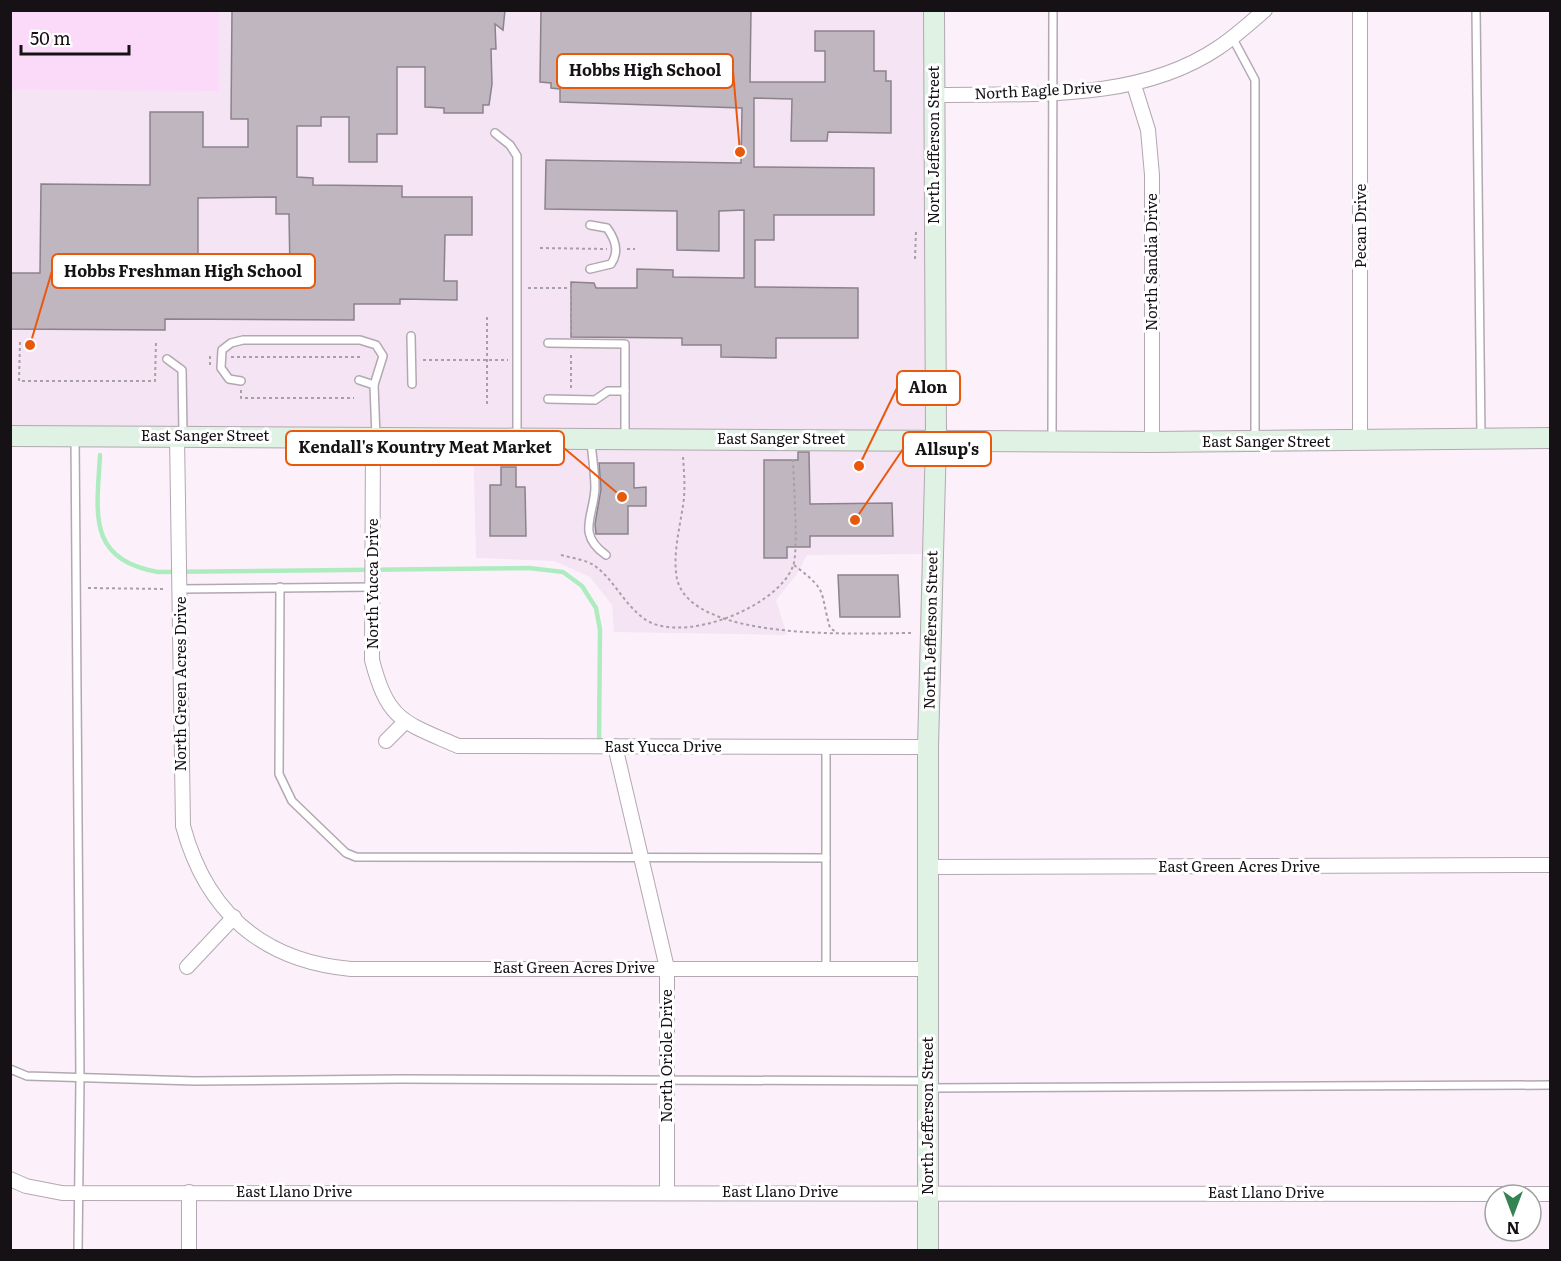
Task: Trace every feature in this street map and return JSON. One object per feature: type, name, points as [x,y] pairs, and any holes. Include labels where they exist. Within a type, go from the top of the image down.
[{"type":"main road","name":"North Jefferson Street","points":[[928,1251],[928,747],[936,439],[934,10]]},
{"type":"main road","name":"East Sanger Street","points":[[10,436],[936,439],[1152,442],[1551,438]]},
{"type":"street","name":"North Eagle Drive","points":[[933,95],[1054,93],[1134,85],[1182,67],[1218,48],[1265,10]]},
{"type":"street","name":"Pecan Drive","points":[[1360,10],[1360,441]]},
{"type":"street","name":"North Sandia Drive","points":[[1134,85],[1148,130],[1152,175],[1152,442]]},
{"type":"street","name":"North Green Acres Drive","points":[[180,436],[178,568],[181,589],[180,798],[183,826],[204,882],[234,917]]},
{"type":"street","name":"North Yucca Drive","points":[[374,437],[372,660],[380,690],[387,705],[404,723]]},
{"type":"street","points":[[386,741],[404,723]]},
{"type":"street","name":"East Yucca Drive","points":[[404,723],[458,747],[928,747]]},
{"type":"street","name":"North Oriole Drive","points":[[615,747],[639,858],[667,968],[667,1192]]},
{"type":"street","name":"East Green Acres Drive","points":[[928,867],[1551,865]]},
{"type":"street","points":[[187,967],[234,917]]},
{"type":"street","name":"East Green Acres Drive","points":[[234,917],[251,933],[282,952],[333,968],[928,969]]},
{"type":"street","name":"East Llano Drive","points":[[10,1179],[42,1190],[79,1193],[1551,1194]]},
{"type":"street","points":[[189,1192],[189,1251]]},
{"type":"lane","points":[[1052,441],[1053,10]]},
{"type":"lane","points":[[1476,10],[1481,439]]},
{"type":"lane","points":[[1232,37],[1255,80],[1255,442]]},
{"type":"lane","points":[[495,133],[510,145],[517,156],[517,438]]},
{"type":"lane","points":[[590,225],[607,228],[616,241],[616,257],[611,264],[590,269]]},
{"type":"lane","points":[[411,336],[412,384]]},
{"type":"lane","points":[[241,381],[229,379],[221,368],[219,357],[222,350],[231,343],[243,340],[360,340],[376,345],[381,350],[382,364],[375,385],[374,437]]},
{"type":"lane","points":[[548,343],[625,344],[625,438]]},
{"type":"lane","points":[[167,359],[182,370],[180,436]]},
{"type":"lane","points":[[359,380],[375,385]]},
{"type":"lane","points":[[548,399],[595,400],[608,391],[625,391]]},
{"type":"lane","points":[[75,436],[80,1079],[78,1251]]},
{"type":"lane","points":[[591,438],[595,489],[588,518],[590,539],[606,555]]},
{"type":"lane","points":[[181,589],[280,587],[373,574]]},
{"type":"lane","points":[[280,587],[279,774],[292,801],[346,853],[356,857],[826,858]]},
{"type":"lane","points":[[826,747],[826,969]]},
{"type":"lane","points":[[10,1069],[27,1076],[80,1079],[1551,1085]]},
{"type":"path","points":[[915,258],[916,231]]},
{"type":"path","points":[[540,248],[635,249]]},
{"type":"path","points":[[523,288],[571,288],[570,392]]},
{"type":"path","points":[[487,317],[487,404]]},
{"type":"path","points":[[20,342],[19,381],[155,381],[156,341]]},
{"type":"path","points":[[211,351],[209,357],[211,369]]},
{"type":"path","points":[[209,357],[360,357]]},
{"type":"path","points":[[412,360],[517,360]]},
{"type":"path","points":[[235,387],[241,387],[241,398],[354,398]]},
{"type":"path","points":[[683,438],[684,495],[676,553],[677,579],[684,596],[695,606],[724,617],[796,633],[931,633]]},
{"type":"path","points":[[561,555],[594,565],[647,620],[671,626],[698,626],[758,605],[783,585],[794,565],[793,439]]},
{"type":"path","points":[[794,565],[816,581],[826,597],[830,628],[837,633]]},
{"type":"path","points":[[76,588],[181,589]]},
{"type":"shaded area","points":[[11,10],[219,11],[219,91],[11,89]]},
{"type":"shaded area","points":[[11,11],[936,11],[933,554],[807,555],[797,574],[776,600],[787,635],[614,632],[612,605],[590,577],[554,561],[476,558],[473,438],[11,436]]},
{"type":"building","points":[[232,10],[505,10],[503,30],[495,24],[496,49],[491,49],[492,84],[489,105],[483,105],[483,113],[444,113],[444,108],[425,107],[425,67],[397,67],[397,134],[377,134],[377,162],[349,162],[349,117],[321,117],[321,126],[297,126],[297,177],[313,178],[313,185],[402,186],[402,197],[472,197],[472,235],[445,235],[444,281],[457,281],[457,300],[400,299],[400,304],[354,304],[354,320],[165,319],[165,330],[10,329],[10,273],[40,273],[41,184],[150,185],[150,112],[203,112],[203,147],[248,147],[248,119],[231,119]],"holes":[[[276,197],[276,214],[289,214],[290,270],[211,271],[211,259],[198,259],[198,198]]]},
{"type":"building","points":[[541,10],[751,10],[750,82],[825,82],[825,51],[815,51],[815,31],[874,31],[874,71],[886,71],[886,81],[891,81],[891,133],[828,132],[827,141],[791,141],[792,99],[754,98],[754,167],[874,168],[874,215],[774,215],[774,240],[755,240],[755,287],[858,288],[858,338],[776,338],[776,358],[721,357],[721,345],[682,345],[682,338],[571,337],[571,282],[594,283],[596,288],[637,288],[637,269],[673,270],[673,277],[744,278],[744,210],[719,211],[719,251],[677,250],[677,211],[545,209],[546,160],[741,163],[742,108],[560,102],[560,89],[551,88],[551,83],[540,82]]},
{"type":"building","points":[[798,452],[809,452],[810,504],[892,503],[893,536],[810,536],[810,547],[787,547],[787,558],[764,558],[764,460],[798,460]]},
{"type":"building","points":[[599,463],[634,463],[634,488],[646,487],[646,506],[628,506],[628,534],[596,534],[595,524],[601,489]]},
{"type":"building","points":[[501,467],[516,467],[516,487],[525,487],[526,536],[490,536],[490,485],[501,485]]},
{"type":"building","points":[[838,575],[898,575],[900,617],[840,617]]},
{"type":"waterway","points":[[100,455],[98,514],[107,545],[118,557],[135,566],[158,572],[529,568],[563,572],[582,586],[596,608],[600,630],[599,744]]},
{"type":"place","name":"Hobbs High School","points":[[740,152]]},
{"type":"place","name":"Hobbs Freshman High School","points":[[30,345]]},
{"type":"place","name":"Alon","points":[[859,466]]},
{"type":"place","name":"Kendall's Kountry Meat Market","points":[[622,497]]},
{"type":"place","name":"Allsup's","points":[[855,520]]}]
